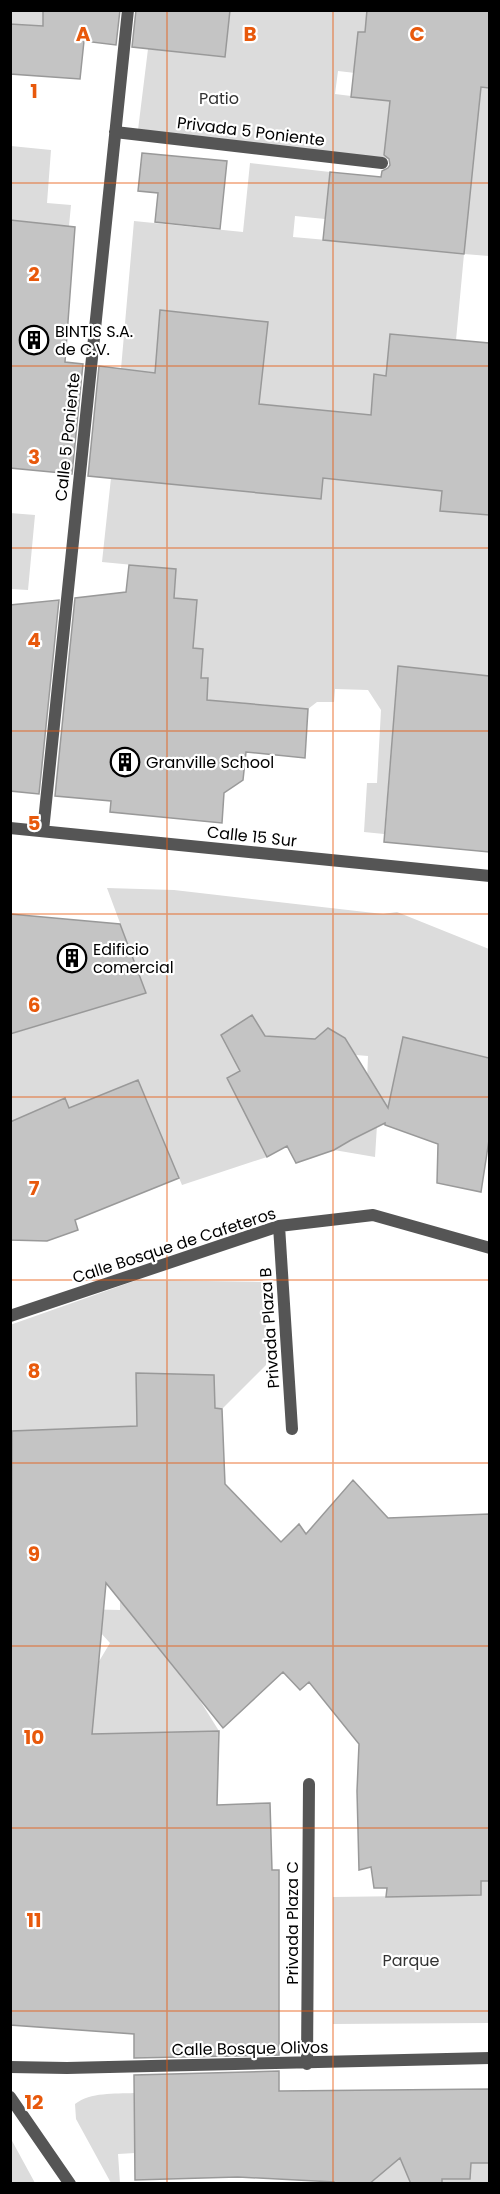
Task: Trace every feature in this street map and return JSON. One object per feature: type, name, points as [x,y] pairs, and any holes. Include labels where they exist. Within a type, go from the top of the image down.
[{"type":"street","name":"Calle 5 Poniente","points":[[43,831],[128,10]]},
{"type":"street","name":"Privada 5 Poniente","points":[[115,132],[382,162]]},
{"type":"street","name":"Calle 15 Sur","points":[[10,828],[489,876]]},
{"type":"street","name":"Calle Bosque de Cafeteros","points":[[10,1316],[279,1226],[373,1215],[489,1248]]},
{"type":"street","name":"Privada Plaza B","points":[[279,1226],[292,1429]]},
{"type":"street","name":"Privada Plaza C","points":[[307,2064],[309,1784]]},
{"type":"street","name":"Calle Bosque Olivos","points":[[10,2067],[307,2064],[489,2058]]},
{"type":"street","points":[[10,2097],[70,2184]]},
{"type":"green space","points":[[10,11],[77,11],[75,31],[11,24]]},
{"type":"green space","name":"Patio","points":[[230,11],[367,11],[365,32],[358,32],[356,48],[364,74],[338,71],[335,94],[391,101],[395,160],[138,130],[148,49],[224,57]]},
{"type":"green space","points":[[481,87],[489,88],[489,256],[464,254],[456,340],[390,334],[386,376],[375,375],[388,485],[434,490],[449,423],[489,427],[489,461],[462,459],[459,492],[442,491],[440,510],[489,515],[489,676],[398,667],[384,834],[364,832],[367,783],[377,783],[381,710],[368,690],[335,689],[334,702],[317,702],[308,709],[224,701],[222,713],[206,711],[208,679],[201,678],[203,649],[193,648],[197,600],[174,598],[175,569],[102,562],[111,478],[321,499],[327,436],[300,408],[163,394],[237,348],[265,350],[268,322],[161,310],[155,373],[121,369],[134,221],[243,232],[250,163],[330,172],[325,219],[295,216],[293,237],[394,246],[472,169]]},
{"type":"green space","points":[[11,146],[51,150],[47,203],[71,205],[69,226],[12,221],[11,235]]},
{"type":"green space","points":[[10,513],[35,515],[28,590],[11,589]]},
{"type":"green space","points":[[107,888],[174,890],[383,914],[397,912],[489,949],[489,1058],[403,1037],[385,1125],[377,1125],[375,1157],[334,1150],[365,1132],[368,1056],[356,1055],[340,1035],[330,1032],[323,1032],[314,1040],[227,1078],[267,1157],[182,1185],[138,1080],[103,1094],[70,1113],[65,1098],[11,1133],[11,1034],[146,993]]},
{"type":"green space","points":[[137,1280],[266,1282],[266,1365],[222,1409],[215,1408],[213,1375],[136,1373],[143,1513],[143,1629],[199,1699],[219,1731],[40,1739],[98,1663],[110,1643],[79,1609],[120,1610],[120,1549],[77,1428],[12,1431],[11,1444],[10,1325]]},
{"type":"green space","name":"Parque","points":[[481,1881],[489,1881],[489,2023],[333,2024],[333,1897],[481,1895]]},
{"type":"green space","points":[[134,2093],[135,2153],[118,2154],[120,2183],[111,2183],[76,2119],[75,2104],[88,2097]]},
{"type":"green space","points":[[11,2139],[35,2183],[11,2183]]},
{"type":"green space","points":[[400,2158],[411,2183],[369,2184]]},
{"type":"green space","points":[[471,2163],[489,2163],[489,2183],[442,2183],[442,2179],[469,2179]]},
{"type":"building","points":[[43,10],[120,10],[116,45],[84,41],[80,79],[10,74],[10,24],[43,26]]},
{"type":"building","points":[[136,10],[230,10],[225,57],[132,47]]},
{"type":"building","points":[[367,10],[489,10],[489,88],[481,87],[464,254],[323,240],[330,172],[381,177],[382,171],[390,165],[389,159],[384,155],[390,101],[351,97],[358,32],[365,32]]},
{"type":"building","points":[[142,153],[227,161],[220,229],[155,222],[158,193],[138,191]]},
{"type":"building","points":[[10,220],[75,227],[65,362],[83,364],[72,474],[10,468]]},
{"type":"building","points":[[160,310],[268,322],[259,404],[371,415],[374,374],[386,376],[390,334],[489,343],[489,515],[440,511],[442,491],[323,478],[321,499],[88,476],[99,366],[155,373]]},
{"type":"building","points":[[129,565],[176,569],[174,598],[197,600],[193,648],[203,649],[201,678],[208,678],[207,700],[308,709],[305,758],[246,752],[243,780],[224,793],[222,823],[110,812],[111,801],[55,796],[75,598],[126,592]]},
{"type":"building","points":[[59,600],[39,794],[10,791],[10,605]]},
{"type":"building","points":[[398,666],[489,676],[489,852],[384,842]]},
{"type":"building","name":"Edificio comercial","points":[[10,914],[120,924],[146,993],[10,1034]]},
{"type":"building","points":[[252,1015],[265,1036],[315,1039],[328,1028],[345,1038],[388,1108],[403,1037],[489,1058],[489,1140],[481,1192],[437,1183],[438,1144],[385,1125],[385,1123],[334,1150],[296,1163],[287,1146],[267,1157],[227,1078],[240,1071],[221,1035]]},
{"type":"building","points":[[138,1080],[179,1178],[75,1220],[78,1230],[47,1241],[10,1240],[10,1122],[65,1098],[69,1108]]},
{"type":"building","points":[[136,1373],[214,1375],[215,1408],[222,1409],[225,1484],[281,1542],[299,1524],[306,1534],[353,1480],[388,1518],[489,1514],[489,1881],[481,1881],[481,1895],[386,1897],[387,1888],[374,1888],[371,1867],[359,1870],[357,1791],[359,1744],[309,1682],[300,1690],[283,1672],[223,1728],[106,1583],[92,1734],[219,1731],[217,1805],[270,1803],[272,1870],[279,1870],[279,2055],[134,2058],[134,2034],[10,2025],[12,1431],[137,1426]]},
{"type":"building","points":[[279,2071],[279,2091],[489,2089],[489,2163],[471,2163],[470,2179],[442,2179],[442,2184],[411,2184],[400,2158],[369,2184],[238,2177],[135,2180],[134,2075]]},
{"type":"place","name":"BINTIS S.A. de C.V.","points":[[34,340]]},
{"type":"place","name":"Granville School","points":[[125,762]]},
{"type":"place","name":"Edificio comercial","points":[[72,958]]}]
